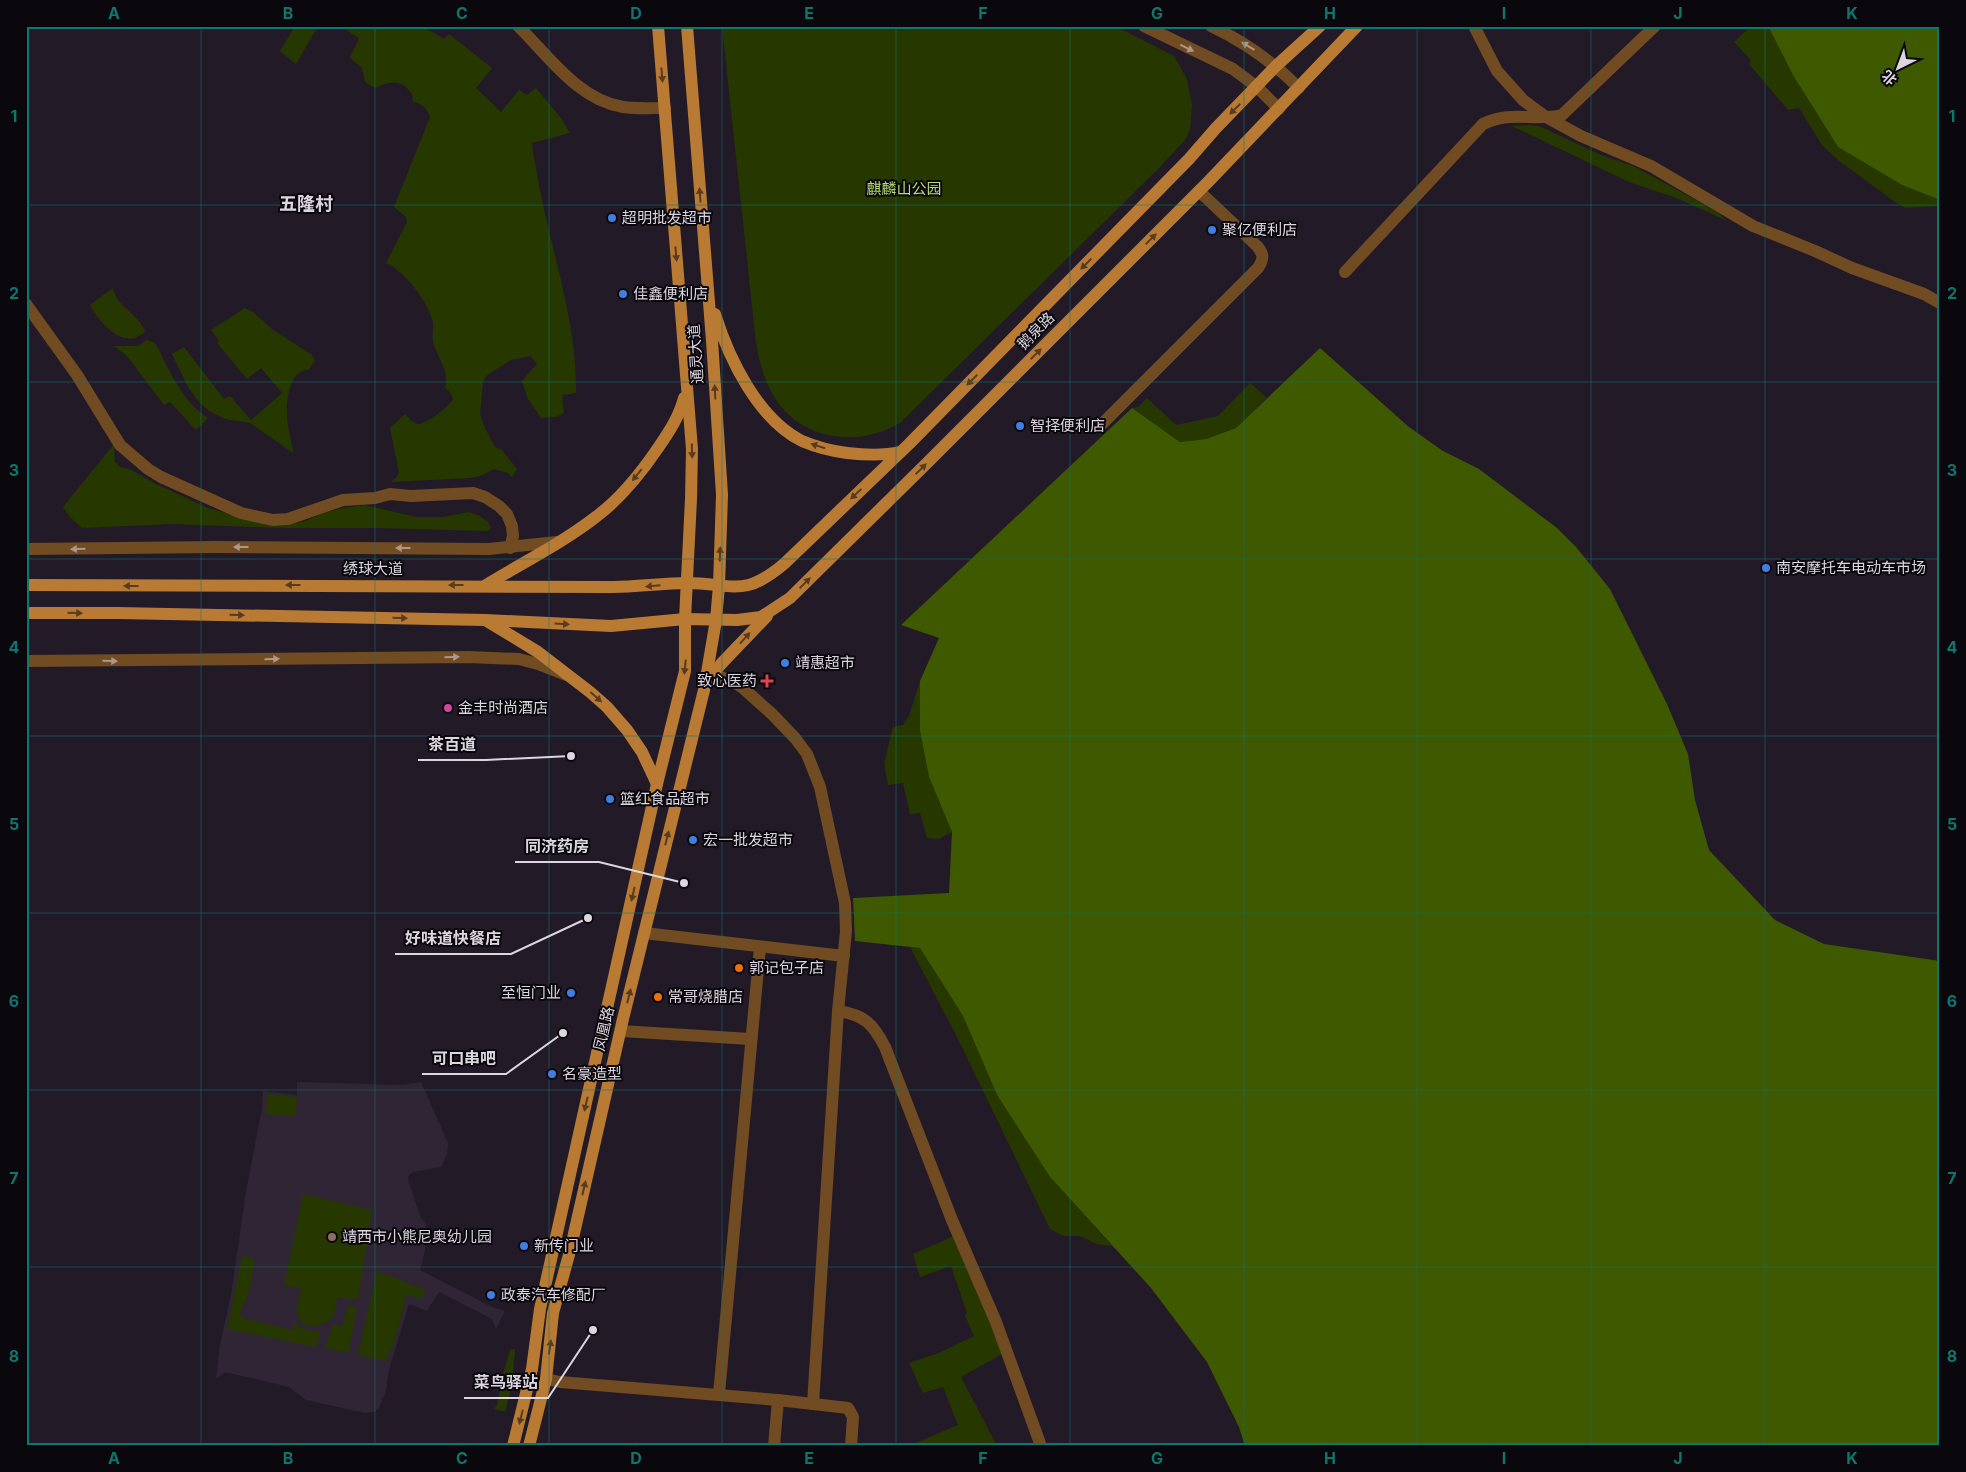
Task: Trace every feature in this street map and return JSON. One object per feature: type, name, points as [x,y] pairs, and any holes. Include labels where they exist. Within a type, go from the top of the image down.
[{"type":"main road","name":"通灵大道","points":[[658,26],[692,449],[692,499],[685,619]]},
{"type":"main road","name":"通灵大道","points":[[687,26],[722,495],[716,620]]},
{"type":"main road","name":"鹅泉路","points":[[719,586],[742,587],[770,576],[900,452],[1189,159],[1276,66],[1320,26]]},
{"type":"main road","name":"鹅泉路","points":[[716,620],[761,617],[790,598],[1199,191],[1357,26]]},
{"type":"main road","points":[[707,288],[721,332],[740,374],[776,421],[802,441],[838,451],[888,455],[900,452]]},
{"type":"main road","points":[[485,585],[579,530],[619,497],[638,475],[680,415],[687,388]]},
{"type":"main road","name":"绣球大道","points":[[26,585],[485,585],[622,587],[686,583],[719,586]]},
{"type":"main road","points":[[704,690],[712,675],[753,630],[778,607]]},
{"type":"main road","points":[[26,613],[128,613],[484,620],[611,626],[685,619],[716,620]]},
{"type":"main road","name":"凤凰路","points":[[513,1446],[532,1369],[540,1309],[657,784],[685,671],[685,619]]},
{"type":"main road","points":[[484,620],[538,652],[599,700],[627,730],[642,752],[657,784]]},
{"type":"main road","name":"凤凰路","points":[[529,1446],[546,1379],[553,1313],[570,1251],[644,933],[704,690],[716,620]]},
{"type":"street","points":[[518,26],[536,46],[587,93],[622,107],[665,108]]},
{"type":"street","points":[[1144,26],[1233,69],[1257,87],[1279,109]]},
{"type":"street","points":[[1211,26],[1255,50],[1276,66],[1299,88]]},
{"type":"street","points":[[1474,26],[1497,71],[1523,100],[1546,117],[1581,136],[1651,166],[1753,226],[1852,268],[1924,294],[1940,303]]},
{"type":"street","points":[[1345,272],[1483,124],[1506,116],[1546,117],[1562,115],[1655,26]]},
{"type":"street","points":[[1102,424],[1258,268],[1262,261],[1262,252],[1257,246],[1199,191]]},
{"type":"street","points":[[26,304],[77,375],[120,444],[148,469],[162,477],[241,513],[273,520],[288,519],[344,500],[375,498],[390,494],[411,496],[473,493],[485,497],[499,506],[506,514],[512,526],[513,536],[510,548]]},
{"type":"street","points":[[26,549],[215,547],[510,548],[557,542]]},
{"type":"street","points":[[26,661],[468,657],[520,659],[568,676]]},
{"type":"street","points":[[712,675],[731,680],[748,692],[772,714],[807,754],[820,786],[845,903],[846,931],[838,1011],[813,1404]]},
{"type":"street","points":[[644,933],[844,956]]},
{"type":"street","points":[[719,1394],[760,946]]},
{"type":"street","points":[[838,1011],[864,1019],[874,1029],[885,1047],[952,1220],[996,1322],[1041,1446]]},
{"type":"street","points":[[621,1031],[750,1039]]},
{"type":"street","points":[[546,1379],[560,1382],[719,1394],[848,1408],[853,1417],[851,1446]]},
{"type":"street","points":[[774,1446],[778,1400]]},
{"type":"shaded area","name":"靖西市小熊尼奥幼儿园","points":[[297,1082],[401,1085],[421,1082],[448,1143],[447,1155],[441,1167],[413,1172],[409,1175],[408,1180],[421,1218],[426,1224],[425,1250],[420,1270],[492,1307],[505,1311],[496,1329],[492,1319],[439,1292],[427,1311],[409,1304],[389,1370],[386,1390],[379,1408],[374,1412],[365,1413],[306,1400],[289,1387],[225,1372],[216,1379],[220,1344],[231,1295],[246,1191],[262,1109],[263,1091],[297,1095]]},
{"type":"green space","points":[[295,26],[318,26],[296,64],[280,51]]},
{"type":"green space","points":[[340,26],[422,26],[444,39],[449,34],[492,68],[476,88],[501,112],[519,90],[527,95],[536,88],[561,118],[570,133],[532,143],[544,211],[568,314],[575,367],[576,393],[562,395],[564,413],[556,417],[541,418],[528,399],[522,381],[537,364],[530,356],[511,360],[486,376],[483,383],[480,414],[495,447],[502,450],[517,469],[512,477],[508,473],[494,469],[480,476],[470,478],[391,482],[397,477],[399,472],[390,428],[405,414],[418,424],[426,422],[443,410],[453,399],[450,392],[445,388],[445,371],[433,342],[433,322],[426,305],[408,280],[386,263],[407,222],[406,217],[394,207],[430,117],[424,106],[412,101],[413,96],[405,86],[391,83],[375,88],[365,82],[362,68],[350,58],[359,38]]},
{"type":"green space","name":"麒麟山公园","points":[[722,26],[1115,26],[1174,56],[1187,79],[1192,105],[1190,130],[1185,140],[1159,168],[901,422],[886,430],[870,435],[853,437],[819,433],[804,426],[790,416],[779,404],[761,367],[756,343]]},
{"type":"green space","points":[[1751,26],[1768,26],[1794,77],[1838,147],[1902,185],[1940,200],[1940,206],[1905,208],[1838,160],[1822,145],[1799,108],[1788,110],[1749,64],[1751,60],[1734,42]]},
{"type":"green space","points":[[1768,26],[1940,26],[1940,200],[1902,185],[1838,147],[1794,77]]},
{"type":"green space","points":[[1512,126],[1539,126],[1601,155],[1633,166],[1696,200],[1718,213],[1727,221],[1679,199],[1629,182]]},
{"type":"green space","points":[[113,288],[119,301],[138,320],[145,331],[137,337],[129,339],[113,333],[90,305]]},
{"type":"green space","points":[[245,308],[253,312],[272,329],[312,355],[315,361],[308,370],[302,371],[297,375],[288,394],[287,419],[293,453],[250,423],[225,419],[209,411],[198,401],[188,387],[172,354],[184,347],[224,399],[230,396],[251,420],[282,393],[261,368],[247,379],[217,343],[219,341],[211,330]]},
{"type":"green space","points":[[147,340],[155,343],[171,374],[190,403],[208,418],[196,430],[170,402],[164,405],[127,356],[114,346],[138,346]]},
{"type":"green space","points":[[1320,348],[1409,427],[1443,451],[1479,469],[1557,528],[1576,547],[1610,589],[1667,704],[1688,754],[1695,800],[1709,850],[1775,920],[1824,944],[1940,961],[1940,1446],[1245,1446],[1239,1427],[1207,1362],[1151,1288],[1050,1177],[997,1095],[963,1016],[920,948],[855,941],[853,898],[949,893],[952,832],[929,777],[920,731],[920,681],[939,638],[901,625],[1132,408],[1180,442],[1206,439],[1236,428]]},
{"type":"green space","points":[[1250,383],[1267,398],[1236,428],[1206,439],[1180,442],[1132,408],[1138,407],[1147,398],[1176,425],[1218,416]]},
{"type":"green space","points":[[114,444],[115,462],[120,467],[132,470],[154,483],[208,508],[257,522],[280,526],[305,521],[323,513],[342,508],[365,505],[416,517],[443,517],[469,512],[480,516],[488,522],[491,528],[488,531],[284,528],[171,524],[82,528],[70,517],[63,507]]},
{"type":"green space","points":[[920,681],[920,731],[929,777],[952,832],[939,839],[927,838],[920,813],[910,814],[903,783],[888,785],[884,763],[893,727],[903,725],[909,716]]},
{"type":"green space","points":[[910,947],[920,948],[963,1016],[997,1095],[1050,1177],[1112,1246],[1096,1244],[1081,1236],[1063,1236],[1050,1229],[958,1039]]},
{"type":"green space","points":[[267,1094],[297,1097],[296,1116],[266,1114]]},
{"type":"green space","points":[[303,1194],[372,1210],[358,1300],[338,1297],[333,1318],[313,1326],[303,1323],[297,1313],[297,1304],[302,1289],[284,1285]]},
{"type":"green space","points":[[954,1236],[1004,1353],[961,1377],[997,1446],[916,1446],[916,1443],[958,1425],[943,1387],[923,1393],[909,1363],[939,1353],[974,1336],[965,1315],[967,1313],[951,1266],[920,1277],[913,1254]]},
{"type":"green space","points":[[242,1256],[254,1258],[251,1286],[240,1313],[243,1318],[293,1330],[295,1322],[306,1330],[321,1331],[316,1347],[227,1329]]},
{"type":"green space","points":[[377,1271],[426,1290],[421,1299],[407,1294],[393,1346],[385,1361],[358,1355]]},
{"type":"green space","points":[[348,1306],[357,1307],[348,1353],[325,1348],[332,1325],[342,1326]]},
{"type":"green space","points":[[515,1349],[512,1385],[505,1412],[494,1409],[497,1405],[510,1350]]},
{"type":"place","name":"超明批发超市","points":[[612,218]]},
{"type":"place","name":"聚亿便利店","points":[[1212,230]]},
{"type":"place","name":"佳鑫便利店","points":[[623,294]]},
{"type":"place","name":"智择便利店","points":[[1020,426]]},
{"type":"place","name":"南安摩托车电动车市场","points":[[1766,568]]},
{"type":"place","name":"靖惠超市","points":[[785,663]]},
{"type":"place","name":"致心医药","points":[[767,681]]},
{"type":"place","name":"金丰时尚酒店","points":[[448,708]]},
{"type":"place","name":"茶百道","points":[[571,756]]},
{"type":"place","name":"篮红食品超市","points":[[610,799]]},
{"type":"place","name":"宏一批发超市","points":[[693,840]]},
{"type":"place","name":"同济药房","points":[[684,883]]},
{"type":"place","name":"好味道快餐店","points":[[588,918]]},
{"type":"place","name":"郭记包子店","points":[[739,968]]},
{"type":"place","name":"至恒门业","points":[[571,993]]},
{"type":"place","name":"常哥烧腊店","points":[[658,997]]},
{"type":"place","name":"可口串吧","points":[[563,1033]]},
{"type":"place","name":"名豪造型","points":[[552,1074]]},
{"type":"place","name":"靖西市小熊尼奥幼儿园","points":[[332,1237]]},
{"type":"place","name":"新传门业","points":[[524,1246]]},
{"type":"place","name":"政泰汽车修配厂","points":[[491,1295]]},
{"type":"place","name":"菜鸟驿站","points":[[593,1330]]},
{"type":"district","name":"五隆村","points":[[306,204]]}]
